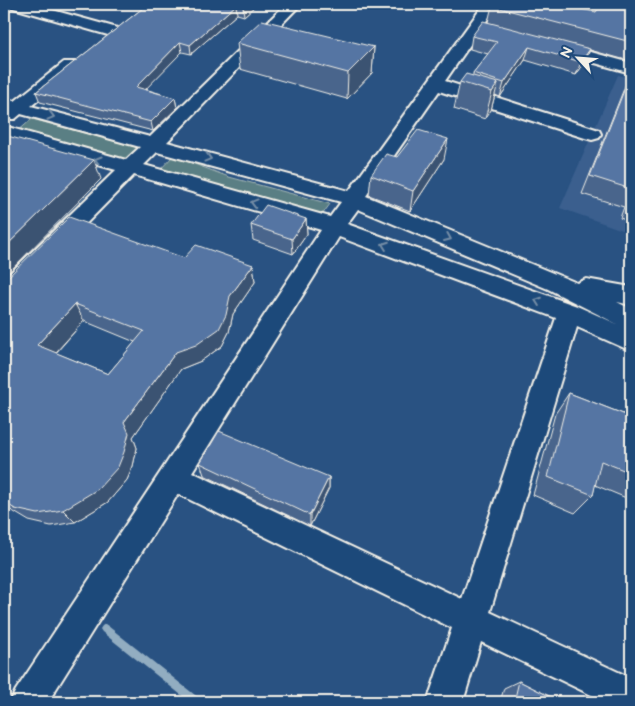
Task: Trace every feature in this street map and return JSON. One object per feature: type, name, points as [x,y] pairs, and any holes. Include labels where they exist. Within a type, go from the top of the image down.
[{"type":"street","points":[[15,4],[114,32]]},
{"type":"street","points":[[4,293],[294,4]]},
{"type":"street","points":[[28,702],[334,227],[492,4]]},
{"type":"street","points":[[100,44],[129,21]]},
{"type":"street","points":[[476,26],[494,31]]},
{"type":"street","points":[[541,44],[629,62]]},
{"type":"street","points":[[8,110],[84,55]]},
{"type":"street","points":[[436,84],[592,134]]},
{"type":"street","points":[[8,110],[155,144],[354,199],[556,283],[631,320]]},
{"type":"street","points":[[4,132],[312,219],[569,313],[631,340]]},
{"type":"street","points":[[556,283],[631,296]]},
{"type":"street","points":[[445,702],[569,313]]},
{"type":"street","points":[[174,478],[631,696]]},
{"type":"shaded area","points":[[618,75],[631,78],[631,233],[560,208]]},
{"type":"green space","points":[[32,119],[140,148],[126,163],[17,132]]},
{"type":"green space","points":[[173,156],[229,177],[330,204],[322,215],[159,171]]},
{"type":"building","points":[[148,4],[246,4],[243,6],[236,5],[190,45],[180,42],[136,87],[175,98],[151,122],[36,92]]},
{"type":"building","points":[[493,4],[553,4],[596,12],[601,4],[631,4],[631,42],[492,6]]},
{"type":"building","points":[[262,20],[374,47],[348,73],[237,43]]},
{"type":"building","points":[[483,21],[590,49],[581,62],[529,47],[504,83],[473,73],[497,42],[472,36]]},
{"type":"building","points":[[631,73],[631,159],[628,167],[631,168],[631,189],[590,176]]},
{"type":"building","points":[[466,74],[498,83],[492,92],[460,82]]},
{"type":"building","points":[[418,130],[448,139],[413,191],[371,175],[386,154],[397,157]]},
{"type":"building","points":[[4,135],[94,160],[4,248]]},
{"type":"building","points":[[266,205],[306,219],[292,239],[251,225]]},
{"type":"building","points":[[69,217],[184,258],[196,245],[253,265],[230,296],[226,315],[219,329],[196,345],[176,352],[124,422],[129,433],[118,467],[98,489],[63,510],[38,514],[15,509],[4,502],[4,281]],"holes":[[[75,304],[144,331],[108,374],[37,345]]]},
{"type":"building","points":[[569,393],[631,417],[631,473],[601,461],[593,495],[548,477]]},
{"type":"building","points":[[219,431],[329,477],[310,515],[200,463]]},
{"type":"building","points":[[519,681],[561,702],[514,702]]},
{"type":"waterway","points":[[105,629],[197,702]]}]
